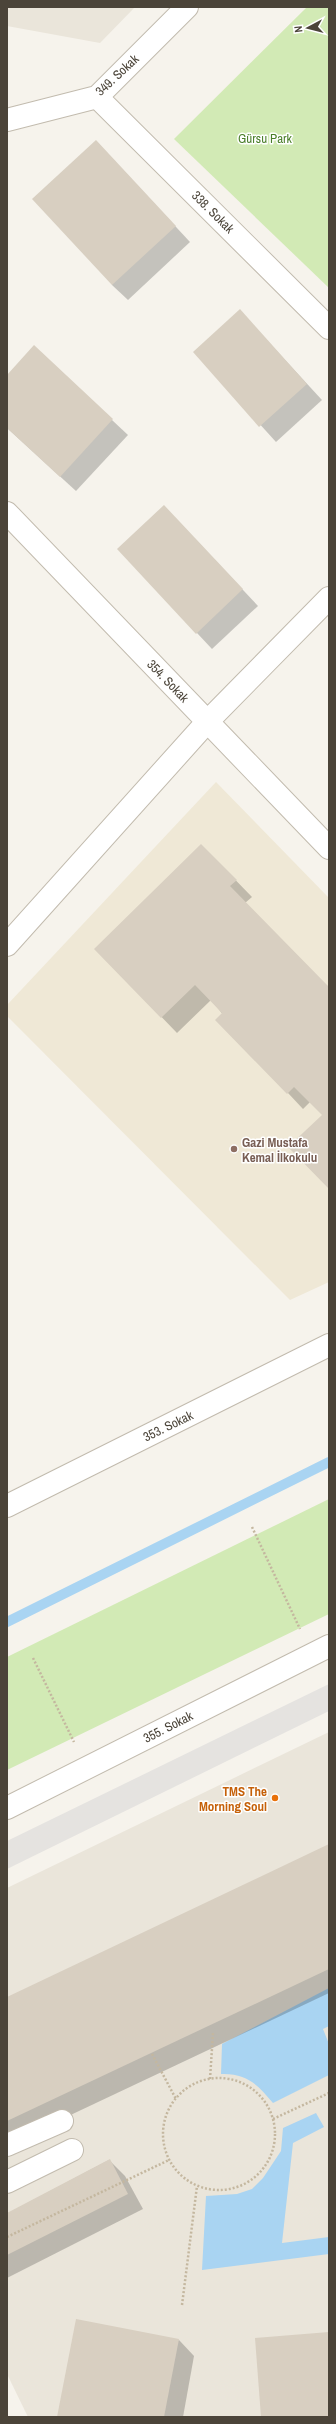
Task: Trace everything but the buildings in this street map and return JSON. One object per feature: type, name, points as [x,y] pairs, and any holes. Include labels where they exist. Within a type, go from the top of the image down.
[{"type":"street","name":"349. Sokak","points":[[7,120],[97,97],[187,7]]},
{"type":"street","name":"338. Sokak","points":[[97,97],[329,328]]},
{"type":"street","name":"354. Sokak","points":[[7,513],[329,848]]},
{"type":"street","points":[[7,945],[207,722],[329,598]]},
{"type":"street","name":"353. Sokak","points":[[7,1506],[329,1346]]},
{"type":"street","name":"355. Sokak","points":[[7,1808],[321,1650]]},
{"type":"street","points":[[7,2145],[62,2121]]},
{"type":"street","points":[[7,2182],[72,2150]]},
{"type":"path","points":[[252,1527],[321,1650]]},
{"type":"path","points":[[33,1658],[86,1768]]},
{"type":"path","points":[[210,2079],[213,2033]]},
{"type":"path","points":[[152,2054],[176,2098]]},
{"type":"path","points":[[220,2077],[239,2081],[254,2090],[266,2103],[273,2119],[275,2136],[272,2153],[263,2168],[251,2181],[235,2188],[216,2190],[197,2186],[181,2175],[169,2160],[163,2141],[164,2122],[176,2098],[184,2090],[201,2080],[210,2079],[220,2077]]},
{"type":"path","points":[[273,2119],[329,2094]]},
{"type":"path","points":[[7,2236],[169,2160]]},
{"type":"path","points":[[182,2305],[197,2186]]},
{"type":"shaded area","points":[[7,7],[135,7],[100,43],[7,26]]},
{"type":"shaded area","name":"Gazi Mustafa Kemal İlkokulu","points":[[216,782],[329,898],[329,1282],[290,1300],[7,1016],[7,1005]]},
{"type":"shaded area","points":[[329,1684],[329,1711],[7,1869],[7,1841]]},
{"type":"shaded area","points":[[329,1732],[329,2417],[28,2417],[7,2374],[7,1888]]},
{"type":"green space","name":"Gürsu Park","points":[[307,7],[329,7],[329,288],[174,139]]},
{"type":"green space","points":[[329,1499],[329,1614],[7,1770],[7,1657]]},
{"type":"water","points":[[329,1988],[329,2026],[323,2029],[329,2044],[329,2075],[273,2103],[251,2081],[230,2074],[221,2074],[222,2044]]},
{"type":"water","points":[[316,2113],[324,2127],[293,2143],[282,2243],[329,2237],[329,2254],[202,2270],[206,2196],[237,2194],[252,2189],[263,2178],[281,2151],[283,2128]]},
{"type":"waterway","points":[[7,1622],[329,1462]]},
{"type":"place","name":"Gazi Mustafa Kemal İlkokulu","points":[[234,1149]]},
{"type":"place","name":"TMS The Morning Soul","points":[[275,1798]]}]
